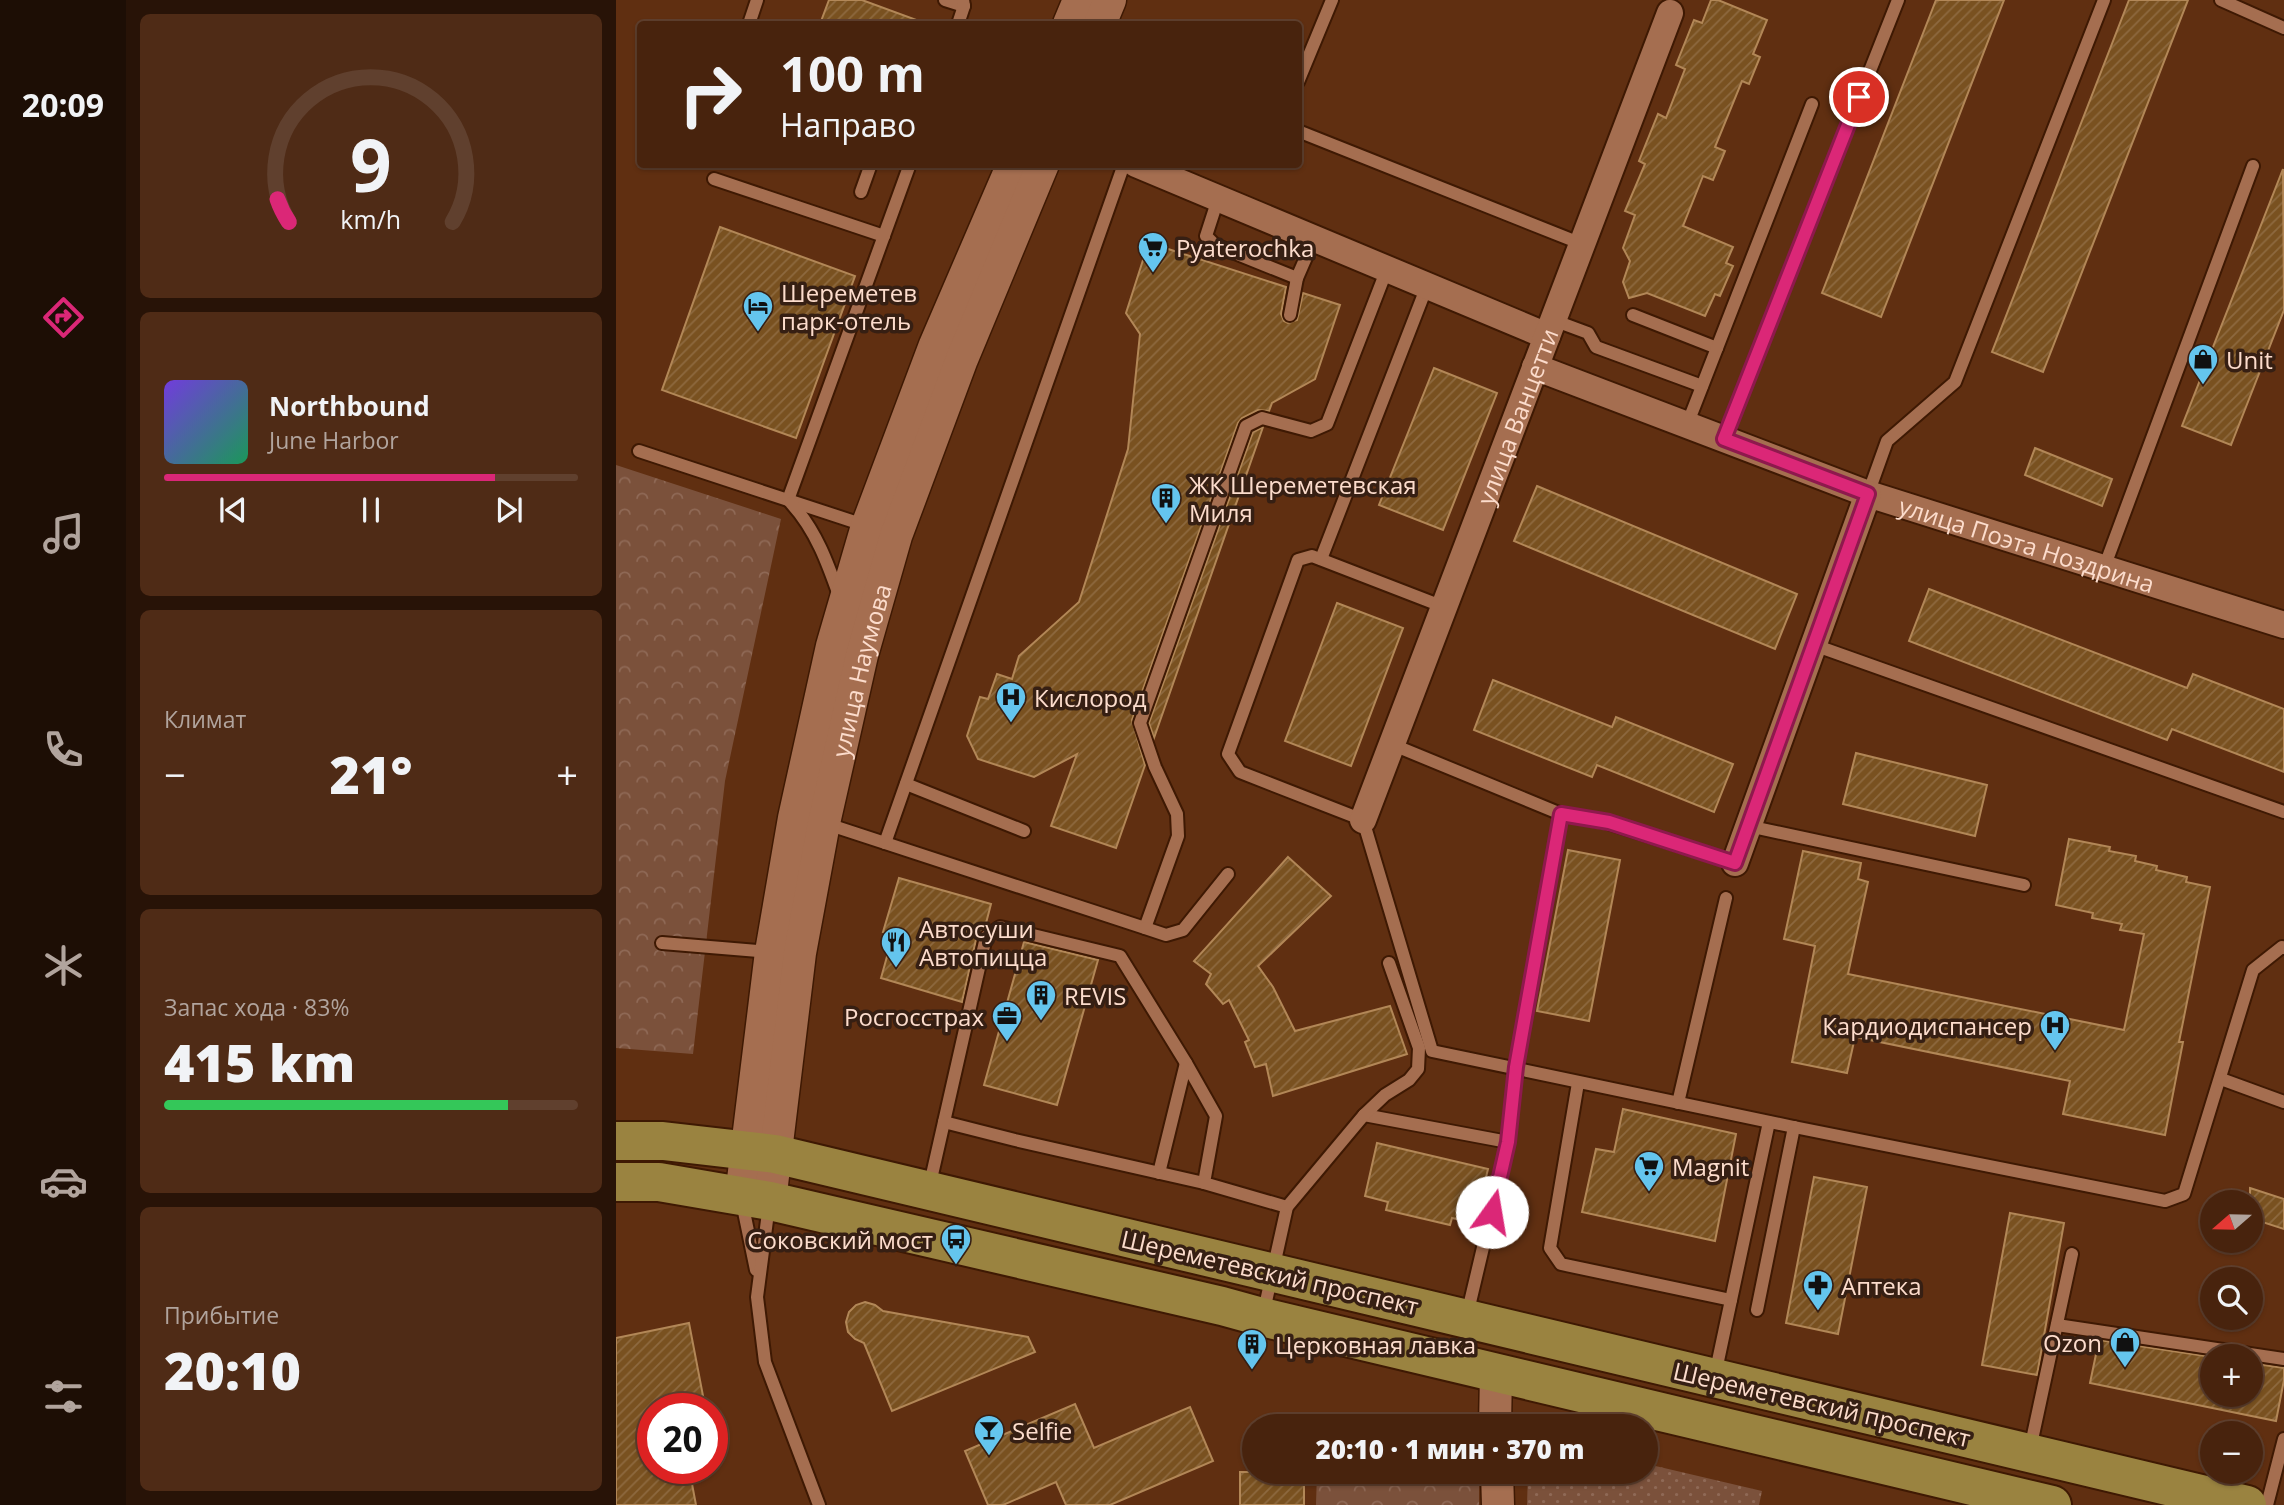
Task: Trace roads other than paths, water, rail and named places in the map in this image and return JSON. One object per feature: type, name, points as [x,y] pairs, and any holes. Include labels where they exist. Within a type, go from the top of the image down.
[{"type":"main road","name":"Шереметевский проспект","points":[[616,1141],[663,1141],[761,1152],[2247,1505]]},
{"type":"main road","name":"Шереметевский проспект","points":[[616,1182],[659,1182],[755,1198],[1222,1306],[2052,1505]]},
{"type":"main road","points":[[1496,1373],[1505,1328]]},
{"type":"street","points":[[1070,21],[1079,0]]},
{"type":"street","points":[[1101,21],[1110,0]]},
{"type":"street","name":"улица Ванцетти","points":[[1363,820],[1670,13]]},
{"type":"street","name":"улица Наумова","points":[[761,1152],[771,952],[794,818],[832,646],[867,526],[935,345],[1011,168]]},
{"type":"street","name":"улица Наумова","points":[[755,1198],[761,1152],[824,823],[862,655],[896,536],[962,359],[1040,168]]},
{"type":"street","points":[[1145,168],[1427,286],[1550,328]]},
{"type":"street","name":"улица Поэта Ноздрина","points":[[1535,367],[1868,494],[2284,625]]},
{"type":"street","points":[[1735,863],[1868,494]]},
{"type":"street","points":[[1495,1414],[1496,1373]]},
{"type":"street","points":[[1498,1484],[1499,1505]]},
{"type":"lane","points":[[750,21],[757,0]]},
{"type":"lane","points":[[945,0],[963,3],[959,21]]},
{"type":"lane","points":[[1302,72],[1332,0]]},
{"type":"lane","points":[[1724,439],[1898,0]]},
{"type":"lane","points":[[1868,494],[1887,441],[1955,382],[2104,0]]},
{"type":"lane","points":[[2221,0],[2284,28]]},
{"type":"lane","points":[[1687,425],[1812,104]]},
{"type":"lane","points":[[1302,133],[1582,244]]},
{"type":"lane","points":[[2104,568],[2253,166]]},
{"type":"lane","points":[[861,192],[870,168]]},
{"type":"lane","points":[[788,500],[909,168]]},
{"type":"lane","points":[[885,843],[1123,168]]},
{"type":"lane","points":[[714,180],[884,236]]},
{"type":"lane","points":[[1218,199],[1206,236],[1214,245],[1297,278]]},
{"type":"lane","points":[[1290,315],[1297,278],[1314,239]]},
{"type":"lane","points":[[1144,928],[1178,836],[1177,814],[1154,766],[1140,723],[1246,426],[1262,418],[1311,431],[1327,425],[1387,269]]},
{"type":"lane","points":[[1321,559],[1427,286]]},
{"type":"lane","points":[[1633,315],[1717,348]]},
{"type":"lane","points":[[1550,328],[1588,333],[1596,347],[1702,386]]},
{"type":"lane","points":[[639,451],[867,526]]},
{"type":"lane","points":[[788,500],[804,518],[825,555],[843,607]]},
{"type":"lane","points":[[1444,607],[1312,556],[1298,560],[1228,754],[1240,772],[1363,820],[1432,1051],[2165,1201],[2184,1194],[2253,970],[2284,948]]},
{"type":"lane","points":[[1814,645],[2284,812]]},
{"type":"lane","points":[[1391,744],[1561,814],[1609,822],[1735,863]]},
{"type":"lane","points":[[906,784],[1024,831]]},
{"type":"lane","points":[[1466,1318],[1508,1142],[1516,1067],[1561,814]]},
{"type":"lane","points":[[824,823],[1166,935],[1183,930],[1228,874]]},
{"type":"lane","points":[[1748,826],[2024,885]]},
{"type":"lane","points":[[1678,1103],[1726,898]]},
{"type":"lane","points":[[929,1191],[986,937],[1000,927],[1119,956],[1216,1116],[1204,1183]]},
{"type":"lane","points":[[662,943],[771,952]]},
{"type":"lane","points":[[1262,1317],[1287,1207],[1364,1115],[1385,1095],[1409,1080],[1418,1069],[1419,1048],[1389,963]]},
{"type":"lane","points":[[1159,1173],[1186,1063]]},
{"type":"lane","points":[[2221,1079],[2284,1102]]},
{"type":"lane","points":[[1578,1083],[1550,1248],[1561,1264],[1731,1300]]},
{"type":"lane","points":[[1364,1115],[1508,1142]]},
{"type":"lane","points":[[944,1122],[1204,1183],[1287,1207]]},
{"type":"lane","points":[[1714,1378],[1769,1122]]},
{"type":"lane","points":[[1757,1310],[1794,1127]]},
{"type":"lane","points":[[755,1198],[757,1297],[765,1362],[819,1505]]},
{"type":"lane","points":[[755,1198],[758,1281]]},
{"type":"lane","points":[[2029,1453],[2072,1254]]},
{"type":"lane","points":[[2057,1325],[2284,1359]]},
{"type":"lane","points":[[2267,1505],[2284,1439]]},
{"type":"place","name":"Pyaterochka","points":[[1153,274]]},
{"type":"place","name":"Шереметев парк-отель","points":[[758,333]]},
{"type":"place","name":"Unit","points":[[2203,386]]},
{"type":"place","name":"ЖК Шереметевская Миля","points":[[1166,525]]},
{"type":"place","name":"Кислород","points":[[1011,724]]},
{"type":"place","name":"Автосуши Автопицца","points":[[896,969]]},
{"type":"place","name":"REVIS","points":[[1041,1022]]},
{"type":"place","name":"Росгосстрах","points":[[1007,1043]]},
{"type":"place","name":"Кардиодиспансер","points":[[2055,1052]]},
{"type":"place","name":"Magnit","points":[[1649,1193]]},
{"type":"place","name":"Соковский мост","points":[[956,1266]]},
{"type":"place","name":"Аптека","points":[[1818,1312]]},
{"type":"place","name":"Ozon","points":[[2125,1369]]},
{"type":"place","name":"Церковная лавка","points":[[1252,1371]]},
{"type":"place","name":"Selfie","points":[[989,1457]]}]
